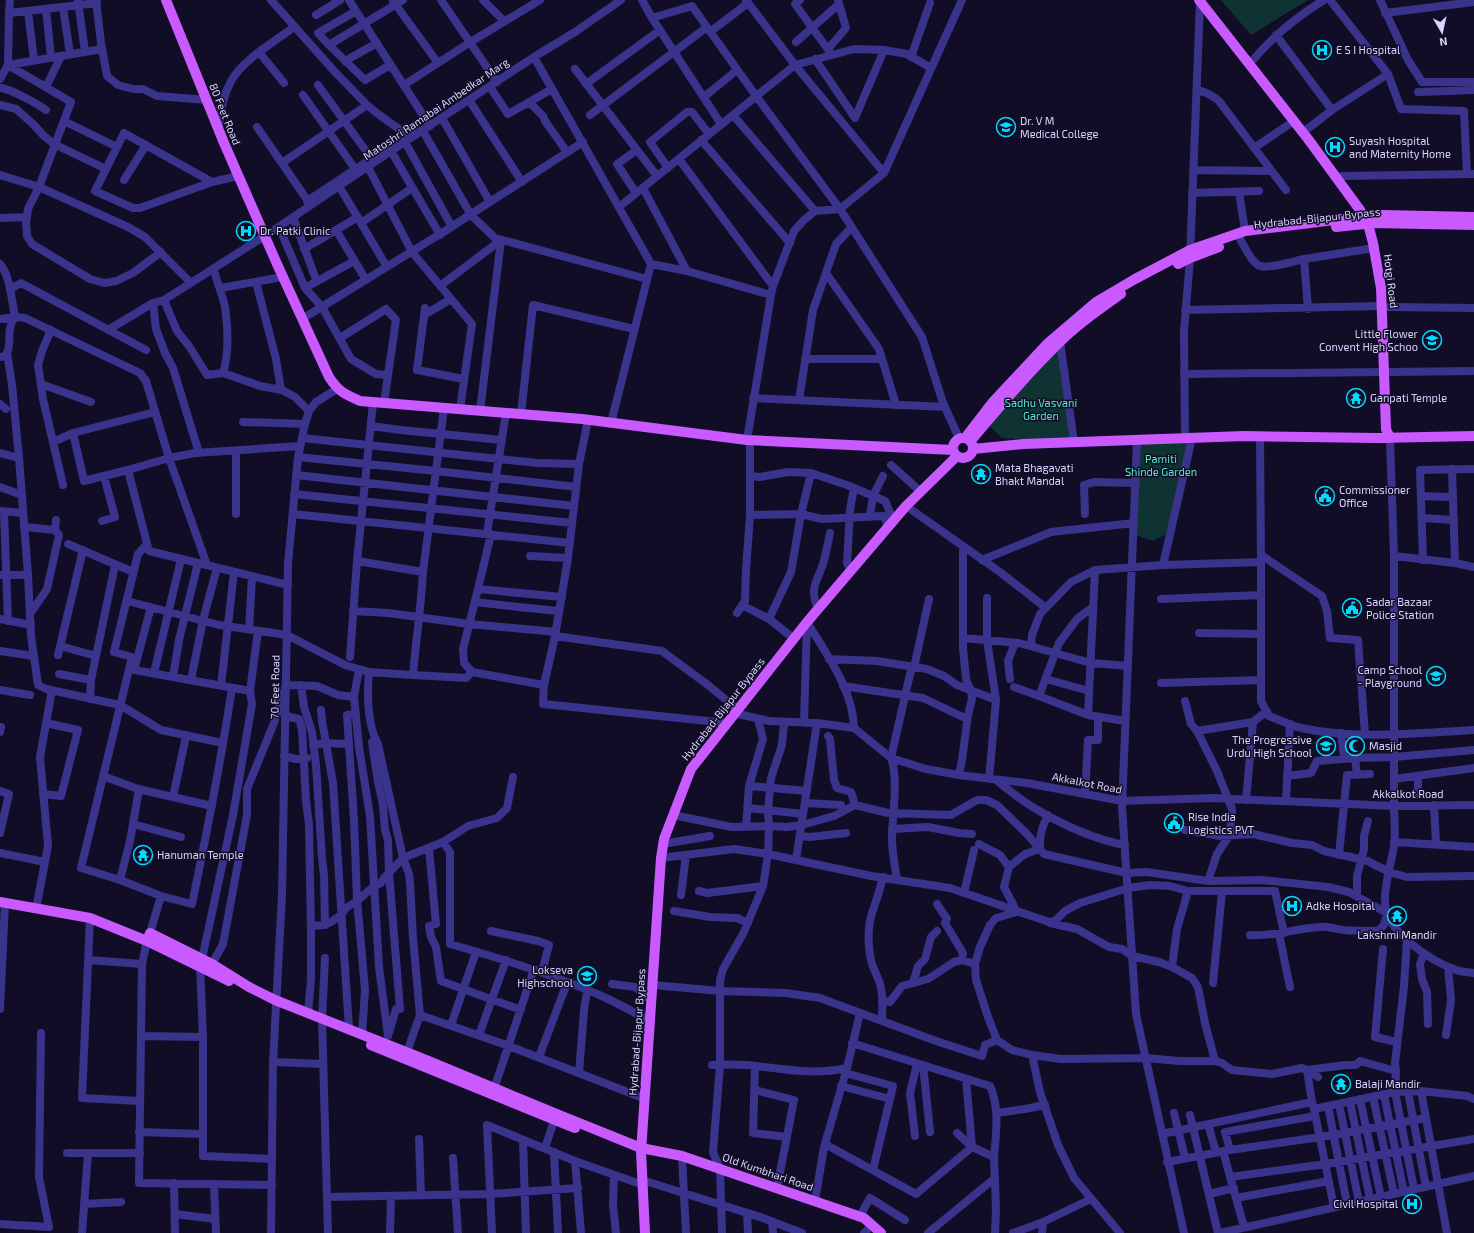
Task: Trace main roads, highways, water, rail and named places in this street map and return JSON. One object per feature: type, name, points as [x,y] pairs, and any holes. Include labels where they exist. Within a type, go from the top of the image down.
[{"type":"main road","name":"80 Feet Road","points":[[166,0],[238,176],[267,234],[283,277],[329,377],[337,390],[360,402],[588,420],[748,440],[955,453]]},
{"type":"main road","name":"Hotgi Road","points":[[1202,1],[1253,60],[1342,176],[1369,220],[1386,286],[1385,307],[1388,372],[1386,429],[1390,438]]},
{"type":"main road","name":"Hotgi Road","points":[[1202,1],[1369,220],[1385,307]]},
{"type":"main road","points":[[1369,220],[1382,215],[1474,217]]},
{"type":"main road","name":"Hydrabad-Bijapur Bypass","points":[[967,441],[1060,341],[1097,311],[1125,292],[1190,254],[1242,235],[1273,233],[1369,220],[1474,225]]},
{"type":"main road","points":[[1190,254],[1135,279],[1096,302],[1048,343],[992,403],[967,441],[970,455],[960,458],[955,453],[954,443],[967,441],[1023,444],[1260,436],[1390,438],[1474,436]]},
{"type":"main road","name":"Hydrabad-Bijapur Bypass","points":[[645,1233],[641,1150],[643,1098],[653,985],[661,858],[663,844],[691,769],[793,638],[906,506],[955,453]]},
{"type":"main road","points":[[3,902],[90,918],[149,937],[275,1003],[554,1121],[641,1150]]},
{"type":"main road","points":[[201,963],[212,964],[275,1003],[308,1014],[322,1022],[387,1040],[406,1052],[641,1150]]},
{"type":"main road","name":"Old Kumbhari Road","points":[[641,1150],[682,1156],[860,1216],[881,1233]]},
{"type":"place","name":"E S I Hospital","points":[[1322,50]]},
{"type":"place","name":"Dr. V M Medical College","points":[[1006,127]]},
{"type":"place","name":"Suyash Hospital and Maternity Home","points":[[1335,147]]},
{"type":"place","name":"Dr. Patki Clinic","points":[[246,231]]},
{"type":"place","name":"Little Flower Convent High Schoo","points":[[1432,340]]},
{"type":"place","name":"Ganpati Temple","points":[[1356,398]]},
{"type":"place","name":"Mata Bhagavati Bhakt Mandal","points":[[981,474]]},
{"type":"place","name":"Commissioner Office","points":[[1325,496]]},
{"type":"place","name":"Sadar Bazaar Police Station","points":[[1352,608]]},
{"type":"place","name":"Camp School - Playground","points":[[1436,676]]},
{"type":"place","name":"The Progressive Urdu High School","points":[[1326,746]]},
{"type":"place","name":"Masjid","points":[[1355,746]]},
{"type":"place","name":"Rise India Logistics PVT","points":[[1174,823]]},
{"type":"place","name":"Hanuman Temple","points":[[143,855]]},
{"type":"place","name":"Adke Hospital","points":[[1292,906]]},
{"type":"place","name":"Lakshmi Mandir","points":[[1397,916]]},
{"type":"place","name":"Lokseva Highschool","points":[[587,976]]},
{"type":"place","name":"Balaji Mandir","points":[[1341,1084]]},
{"type":"place","name":"Civil Hospital","points":[[1412,1204]]},
{"type":"park label","name":"Sadhu Vasvani Garden","points":[[1041,409]]},
{"type":"park label","name":"Pamiti Shinde Garden","points":[[1161,465]]}]
